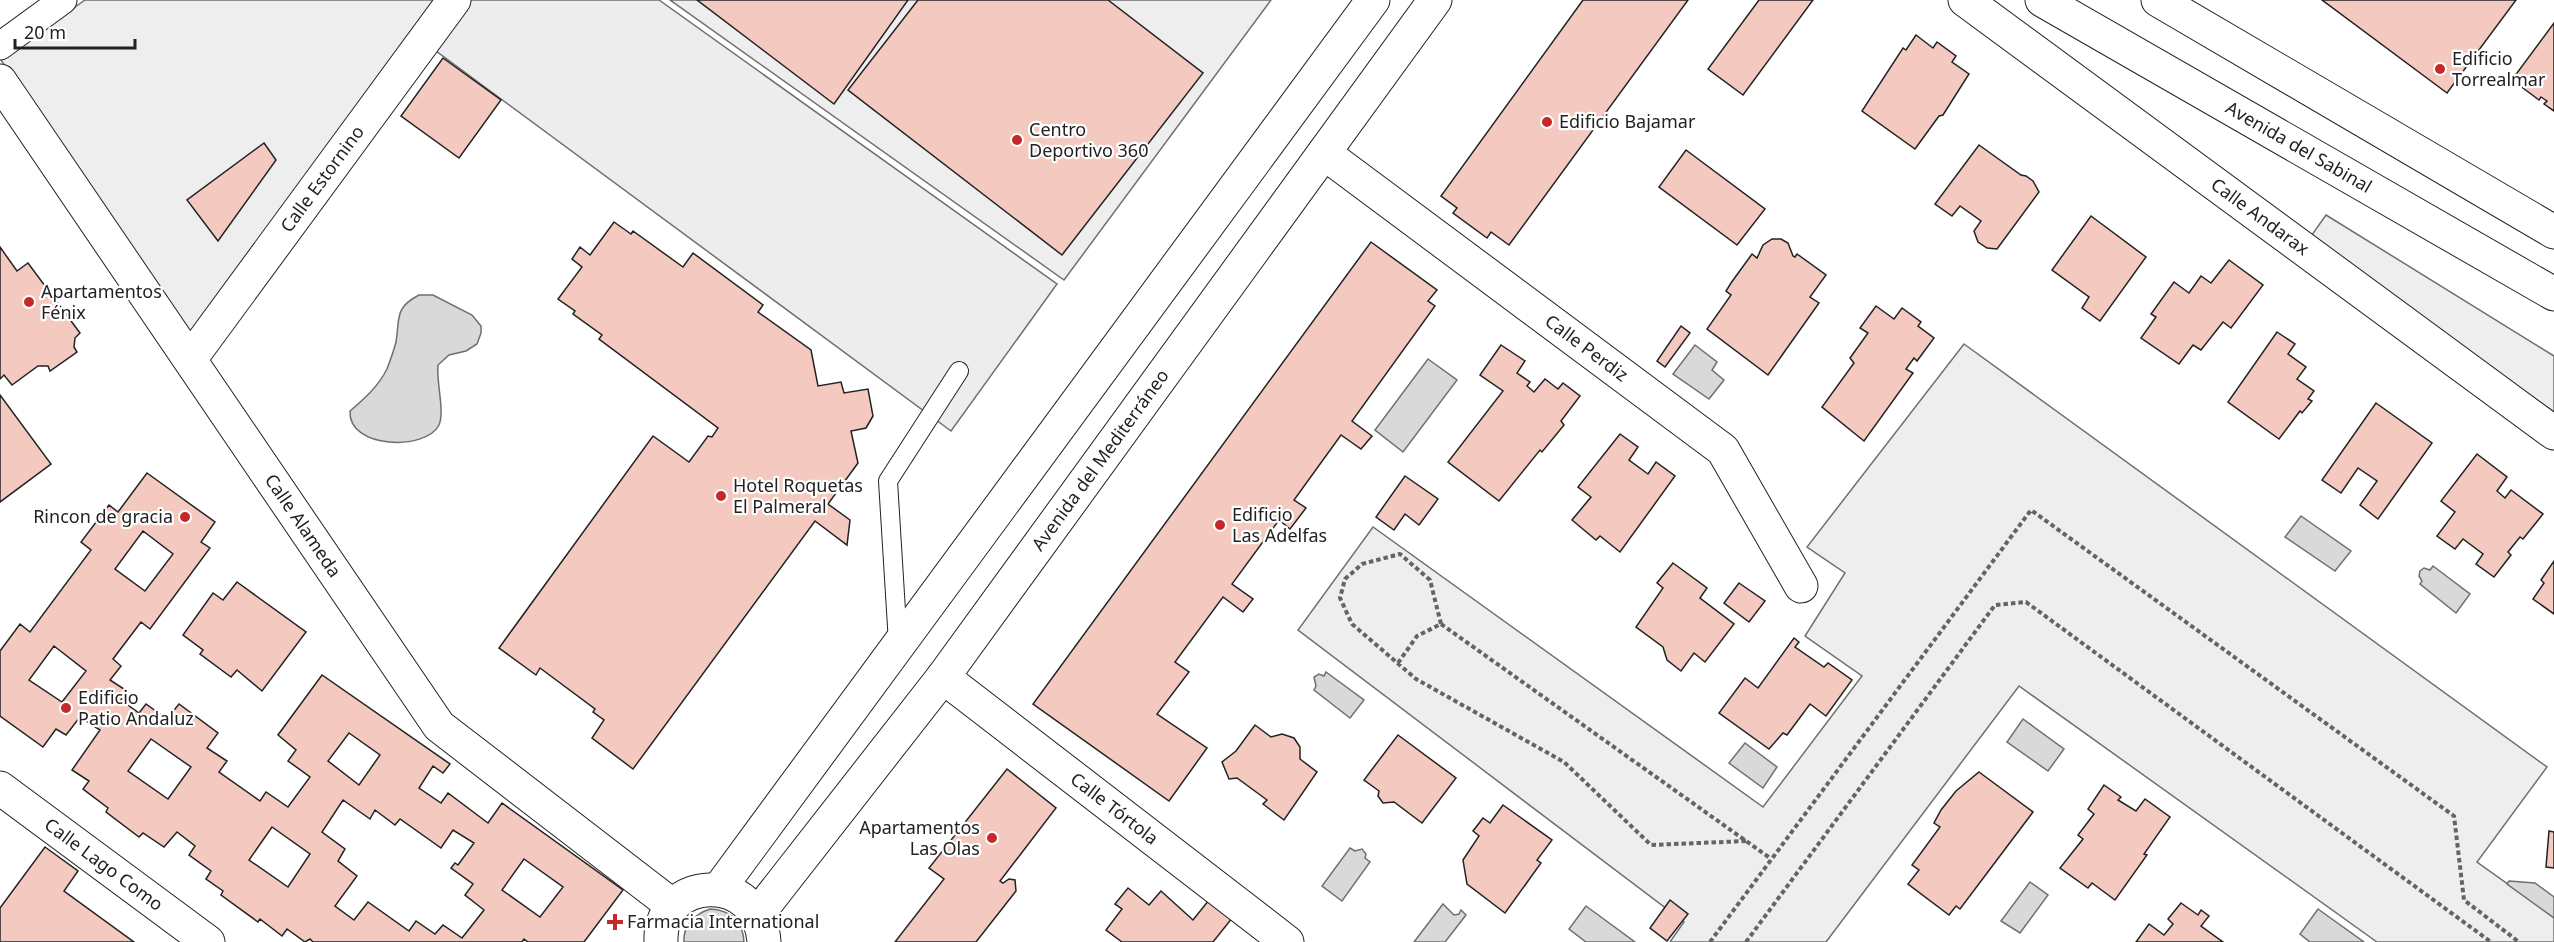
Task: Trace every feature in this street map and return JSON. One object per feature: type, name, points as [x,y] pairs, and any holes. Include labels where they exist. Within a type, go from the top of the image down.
[{"type":"street","points":[[0,46],[63,0]]},
{"type":"street","name":"Calle Estornino","points":[[191,358],[454,0]]},
{"type":"street","points":[[719,889],[1373,0]]},
{"type":"street","name":"Avenida del Mediterráneo","points":[[761,928],[1435,0]]},
{"type":"street","name":"Calle Andarax","points":[[1965,0],[2554,433]]},
{"type":"street","name":"Avenida del Sabinal","points":[[2042,0],[2554,294]]},
{"type":"street","points":[[2158,0],[2554,232]]},
{"type":"street","name":"Calle Alameda","points":[[0,81],[191,358],[439,726],[673,906]]},
{"type":"street","name":"Calle Perdiz","points":[[1324,153],[1723,450],[1801,585]]},
{"type":"street","name":"Calle Tórtola","points":[[943,676],[1287,942]]},
{"type":"street","name":"Calle Lago Como","points":[[0,788],[208,942]]},
{"type":"street","points":[[661,942],[665,920],[673,906],[687,895],[702,890],[719,889],[734,893],[747,902],[761,928]]},
{"type":"lane","points":[[898,646],[888,481],[959,371]]},
{"type":"path","points":[[1710,942],[1770,858],[2031,510],[2454,816],[2464,900],[2519,942]]},
{"type":"path","points":[[1746,841],[1651,844],[1564,762],[1416,679],[1352,624],[1340,598],[1345,579],[1362,564],[1400,554],[1430,580],[1441,624],[1770,858]]},
{"type":"path","points":[[1746,942],[1995,605],[2026,602],[2491,942]]},
{"type":"path","points":[[1398,663],[1417,636],[1441,624]]},
{"type":"shaded area","points":[[85,0],[443,0],[192,341],[1,60]]},
{"type":"shaded area","points":[[467,0],[659,0],[1057,284],[951,431],[432,48]]},
{"type":"shaded area","name":"Centro Deportivo 360","points":[[670,0],[1271,0],[1064,280]]},
{"type":"shaded area","points":[[2326,215],[2554,356],[2554,412],[2309,239]]},
{"type":"shaded area","points":[[419,295],[433,295],[472,315],[481,326],[481,333],[477,344],[466,351],[449,355],[438,365],[441,419],[439,425],[431,433],[405,442],[374,439],[361,433],[353,424],[350,411],[370,392],[387,369],[395,345],[398,320],[402,309],[405,304]]},
{"type":"shaded area","points":[[1964,344],[2547,767],[2477,862],[2554,917],[2554,942],[2377,942],[2019,686],[1826,942],[1670,942],[1684,922],[1298,630],[1373,527],[1763,807],[1862,676],[1805,636],[1845,573],[1807,547]]},
{"type":"shaded area","points":[[1695,345],[1717,362],[1712,370],[1724,380],[1709,399],[1673,374]]},
{"type":"shaded area","points":[[1428,359],[1457,380],[1403,452],[1375,430]]},
{"type":"shaded area","points":[[2301,516],[2351,551],[2335,571],[2285,537]]},
{"type":"shaded area","points":[[2433,566],[2470,594],[2456,613],[2420,584],[2422,581],[2419,576],[2420,571],[2424,568],[2430,570]]},
{"type":"shaded area","points":[[1326,672],[1364,700],[1350,718],[1314,690],[1316,686],[1314,677],[1319,674],[1324,676]]},
{"type":"shaded area","points":[[2023,719],[2064,749],[2048,771],[2007,742]]},
{"type":"shaded area","points":[[1745,743],[1777,767],[1763,788],[1729,763]]},
{"type":"shaded area","points":[[1350,848],[1355,851],[1362,849],[1366,854],[1365,858],[1370,862],[1342,901],[1322,886]]},
{"type":"shaded area","points":[[2509,881],[2535,883],[2554,897],[2554,918],[2507,884]]},
{"type":"shaded area","points":[[2030,882],[2048,895],[2020,933],[2001,921]]},
{"type":"shaded area","points":[[1443,904],[1454,915],[1459,914],[1461,910],[1466,915],[1445,942],[1414,942]]},
{"type":"shaded area","points":[[1586,906],[1635,942],[1586,942],[1569,929]]},
{"type":"shaded area","points":[[710,909],[724,912],[734,918],[741,928],[744,942],[684,942],[686,930],[691,921]]},
{"type":"shaded area","points":[[2318,909],[2364,942],[2310,942],[2300,934]]},
{"type":"building","points":[[697,0],[908,0],[834,104]]},
{"type":"building","name":"Centro Deportivo 360","points":[[918,0],[1108,0],[1203,73],[1062,255],[848,90]]},
{"type":"building","name":"Edificio Bajamar","points":[[1583,0],[1688,0],[1509,245],[1491,232],[1487,238],[1453,213],[1457,208],[1441,196]]},
{"type":"building","points":[[1759,0],[1813,0],[1743,95],[1708,69]]},
{"type":"building","name":"Edificio Torrealmar","points":[[2322,0],[2516,0],[2447,93]]},
{"type":"building","points":[[2554,23],[2554,111],[2544,104],[2547,101],[2541,97],[2539,100],[2515,82],[2517,79],[2514,77]]},
{"type":"building","points":[[1916,35],[1933,48],[1937,42],[1956,56],[1952,62],[1969,74],[1943,115],[1939,116],[1915,149],[1862,111],[1903,48],[1906,50]]},
{"type":"building","points":[[443,58],[501,100],[459,158],[401,116]]},
{"type":"building","points":[[264,143],[276,160],[218,241],[187,200]]},
{"type":"building","points":[[1979,145],[2033,181],[2039,192],[1997,249],[1987,248],[1978,242],[1974,231],[1981,221],[1960,206],[1952,216],[1935,204]]},
{"type":"building","points":[[1686,150],[1765,209],[1737,245],[1659,187]]},
{"type":"building","points":[[2091,216],[2146,257],[2100,321],[2082,308],[2089,297],[2052,270]]},
{"type":"building","name":"Hotel Roquetas El Palmeral","points":[[614,222],[631,234],[633,231],[683,267],[693,253],[763,305],[758,312],[811,350],[818,386],[841,382],[844,393],[868,389],[873,416],[866,428],[851,431],[858,463],[828,504],[850,520],[847,545],[815,521],[633,769],[592,738],[604,720],[593,712],[595,709],[540,668],[536,675],[499,648],[653,436],[689,462],[708,436],[712,437],[718,428],[599,339],[602,335],[573,314],[575,311],[558,299],[582,267],[572,259],[580,247],[590,255]]},
{"type":"building","points":[[1772,239],[1781,239],[1788,243],[1793,256],[1797,254],[1826,275],[1810,297],[1819,303],[1768,375],[1707,329],[1731,295],[1726,291],[1731,283],[1752,254],[1757,258],[1763,245]]},
{"type":"building","name":"Edificio Las Adelfas","points":[[1371,242],[1437,290],[1428,301],[1435,306],[1352,421],[1372,436],[1361,449],[1341,435],[1294,500],[1306,508],[1290,529],[1279,520],[1232,584],[1253,599],[1243,612],[1223,597],[1175,662],[1189,672],[1157,714],[1207,748],[1169,801],[1033,704]]},
{"type":"building","name":"Apartamentos Fénix","points":[[0,247],[17,271],[28,263],[80,333],[75,338],[74,347],[77,352],[50,371],[48,366],[38,366],[12,385],[4,375],[0,379]]},
{"type":"building","points":[[2229,260],[2263,285],[2231,328],[2223,322],[2201,350],[2193,345],[2179,364],[2141,338],[2156,317],[2151,314],[2174,282],[2189,293],[2201,276],[2211,283]]},
{"type":"building","points":[[1876,306],[1894,319],[1902,308],[1921,322],[1918,326],[1934,338],[1917,361],[1914,358],[1906,369],[1913,373],[1864,441],[1822,407],[1854,363],[1850,358],[1868,333],[1860,328]]},
{"type":"building","points":[[1681,326],[1690,333],[1665,367],[1657,361]]},
{"type":"building","points":[[2277,332],[2295,344],[2288,354],[2306,367],[2297,379],[2314,391],[2308,399],[2312,401],[2302,413],[2300,411],[2279,439],[2228,402]]},
{"type":"building","points":[[1501,345],[1525,361],[1517,373],[1530,382],[1527,386],[1534,392],[1545,379],[1558,389],[1563,383],[1580,396],[1561,421],[1564,425],[1542,452],[1540,450],[1499,501],[1448,462],[1503,391],[1480,375]]},
{"type":"building","points":[[0,395],[51,464],[0,502]]},
{"type":"building","points":[[2376,403],[2432,443],[2378,519],[2360,505],[2377,481],[2358,468],[2341,493],[2322,480]]},
{"type":"building","points":[[1620,434],[1638,447],[1629,460],[1648,474],[1656,462],[1675,476],[1620,552],[1600,536],[1596,540],[1572,520],[1591,497],[1578,487]]},
{"type":"building","points":[[2477,454],[2507,477],[2497,491],[2505,498],[2511,490],[2543,514],[2523,539],[2520,537],[2508,552],[2511,555],[2494,577],[2476,564],[2483,554],[2463,539],[2455,549],[2437,536],[2455,512],[2441,501]]},
{"type":"building","name":"Edificio Patio Andaluz","points":[[147,473],[215,522],[201,542],[210,548],[150,629],[141,622],[113,659],[121,666],[110,680],[127,691],[121,700],[139,713],[146,704],[167,719],[179,704],[218,733],[207,748],[227,761],[219,772],[260,801],[266,792],[288,807],[310,777],[288,761],[296,750],[278,735],[322,675],[450,764],[443,773],[433,766],[419,788],[441,803],[448,793],[488,823],[502,803],[623,890],[584,942],[528,942],[524,939],[522,942],[313,942],[310,939],[305,942],[287,929],[282,936],[260,919],[258,922],[221,895],[223,891],[206,879],[211,871],[189,855],[195,846],[177,832],[164,847],[143,833],[139,837],[106,812],[108,808],[83,789],[89,781],[72,770],[100,730],[80,717],[66,735],[56,729],[43,747],[0,716],[0,651],[20,624],[30,632],[91,550],[81,542],[109,505],[118,512]],"holes":[[[143,531],[173,554],[145,591],[115,569]],[[54,646],[86,671],[62,702],[29,680]],[[349,733],[380,755],[359,785],[328,761]],[[151,739],[191,767],[168,799],[128,771]],[[343,800],[370,819],[375,810],[395,825],[400,819],[441,848],[453,830],[474,843],[458,865],[455,863],[451,868],[473,884],[465,895],[484,910],[462,938],[443,925],[435,934],[416,921],[409,931],[368,902],[354,920],[335,906],[357,876],[338,861],[345,849],[322,832]],[[272,827],[310,854],[288,887],[249,860]],[[524,859],[563,887],[540,917],[502,890]]]},
{"type":"building","points":[[1405,476],[1438,499],[1419,525],[1405,514],[1394,530],[1376,517]]},
{"type":"building","points":[[2554,561],[2554,614],[2533,599],[2544,583],[2541,580]]},
{"type":"building","points":[[1673,563],[1707,588],[1700,598],[1734,624],[1705,662],[1694,653],[1681,671],[1667,660],[1663,647],[1636,627],[1663,588],[1657,583]]},
{"type":"building","points":[[237,582],[306,632],[262,691],[237,670],[231,677],[200,654],[203,650],[183,635],[213,593],[223,600]]},
{"type":"building","points":[[1739,583],[1765,601],[1749,622],[1724,603]]},
{"type":"building","points":[[1794,638],[1799,642],[1795,647],[1824,667],[1828,663],[1852,680],[1826,716],[1810,704],[1787,735],[1783,733],[1769,749],[1719,713],[1745,678],[1758,688]]},
{"type":"building","points":[[1255,725],[1271,737],[1282,734],[1294,738],[1300,747],[1300,759],[1317,772],[1284,820],[1263,804],[1267,800],[1237,778],[1229,779],[1222,762],[1236,751]]},
{"type":"building","points":[[1398,735],[1456,778],[1422,823],[1394,802],[1383,803],[1378,796],[1379,791],[1364,780]]},
{"type":"building","name":"Apartamentos Las Olas","points":[[1007,769],[1056,808],[1000,881],[1003,883],[1009,879],[1015,880],[1016,891],[976,942],[895,942],[944,879],[929,868]]},
{"type":"building","points":[[1979,772],[2033,812],[1960,909],[1956,906],[1949,915],[1908,884],[1919,870],[1912,865],[1940,827],[1934,823],[1941,810],[1956,791]]},
{"type":"building","points":[[2104,785],[2121,797],[2118,800],[2136,811],[2145,799],[2170,817],[2144,854],[2147,855],[2115,900],[2092,883],[2088,888],[2060,868],[2083,839],[2078,835],[2094,814],[2088,809]]},
{"type":"building","points":[[1503,805],[1552,840],[1537,860],[1541,863],[1505,913],[1467,884],[1463,860],[1479,836],[1473,831],[1483,818],[1490,823]]},
{"type":"building","points":[[2549,831],[2554,832],[2554,868],[2546,867]]},
{"type":"building","points":[[45,847],[78,871],[64,891],[134,942],[0,942],[0,908]]},
{"type":"building","points":[[1128,888],[1149,905],[1161,891],[1193,920],[1209,900],[1233,917],[1213,942],[1122,942],[1106,930],[1122,909],[1115,904]]},
{"type":"building","points":[[1670,900],[1688,914],[1667,941],[1650,928]]},
{"type":"building","points":[[2181,903],[2198,915],[2201,910],[2209,916],[2201,926],[2223,942],[2136,942],[2149,924],[2164,935],[2173,924],[2168,919]]},
{"type":"place","name":"Edificio Torrealmar","points":[[2440,69]]},
{"type":"place","name":"Edificio Bajamar","points":[[1547,122]]},
{"type":"place","name":"Centro Deportivo 360","points":[[1017,140]]},
{"type":"place","name":"Apartamentos Fénix","points":[[29,302]]},
{"type":"place","name":"Hotel Roquetas El Palmeral","points":[[721,496]]},
{"type":"place","name":"Rincon de gracia","points":[[185,517]]},
{"type":"place","name":"Edificio Las Adelfas","points":[[1220,525]]},
{"type":"place","name":"Edificio Patio Andaluz","points":[[66,708]]},
{"type":"place","name":"Apartamentos Las Olas","points":[[992,838]]},
{"type":"place","name":"Farmacia International","points":[[615,922]]}]
